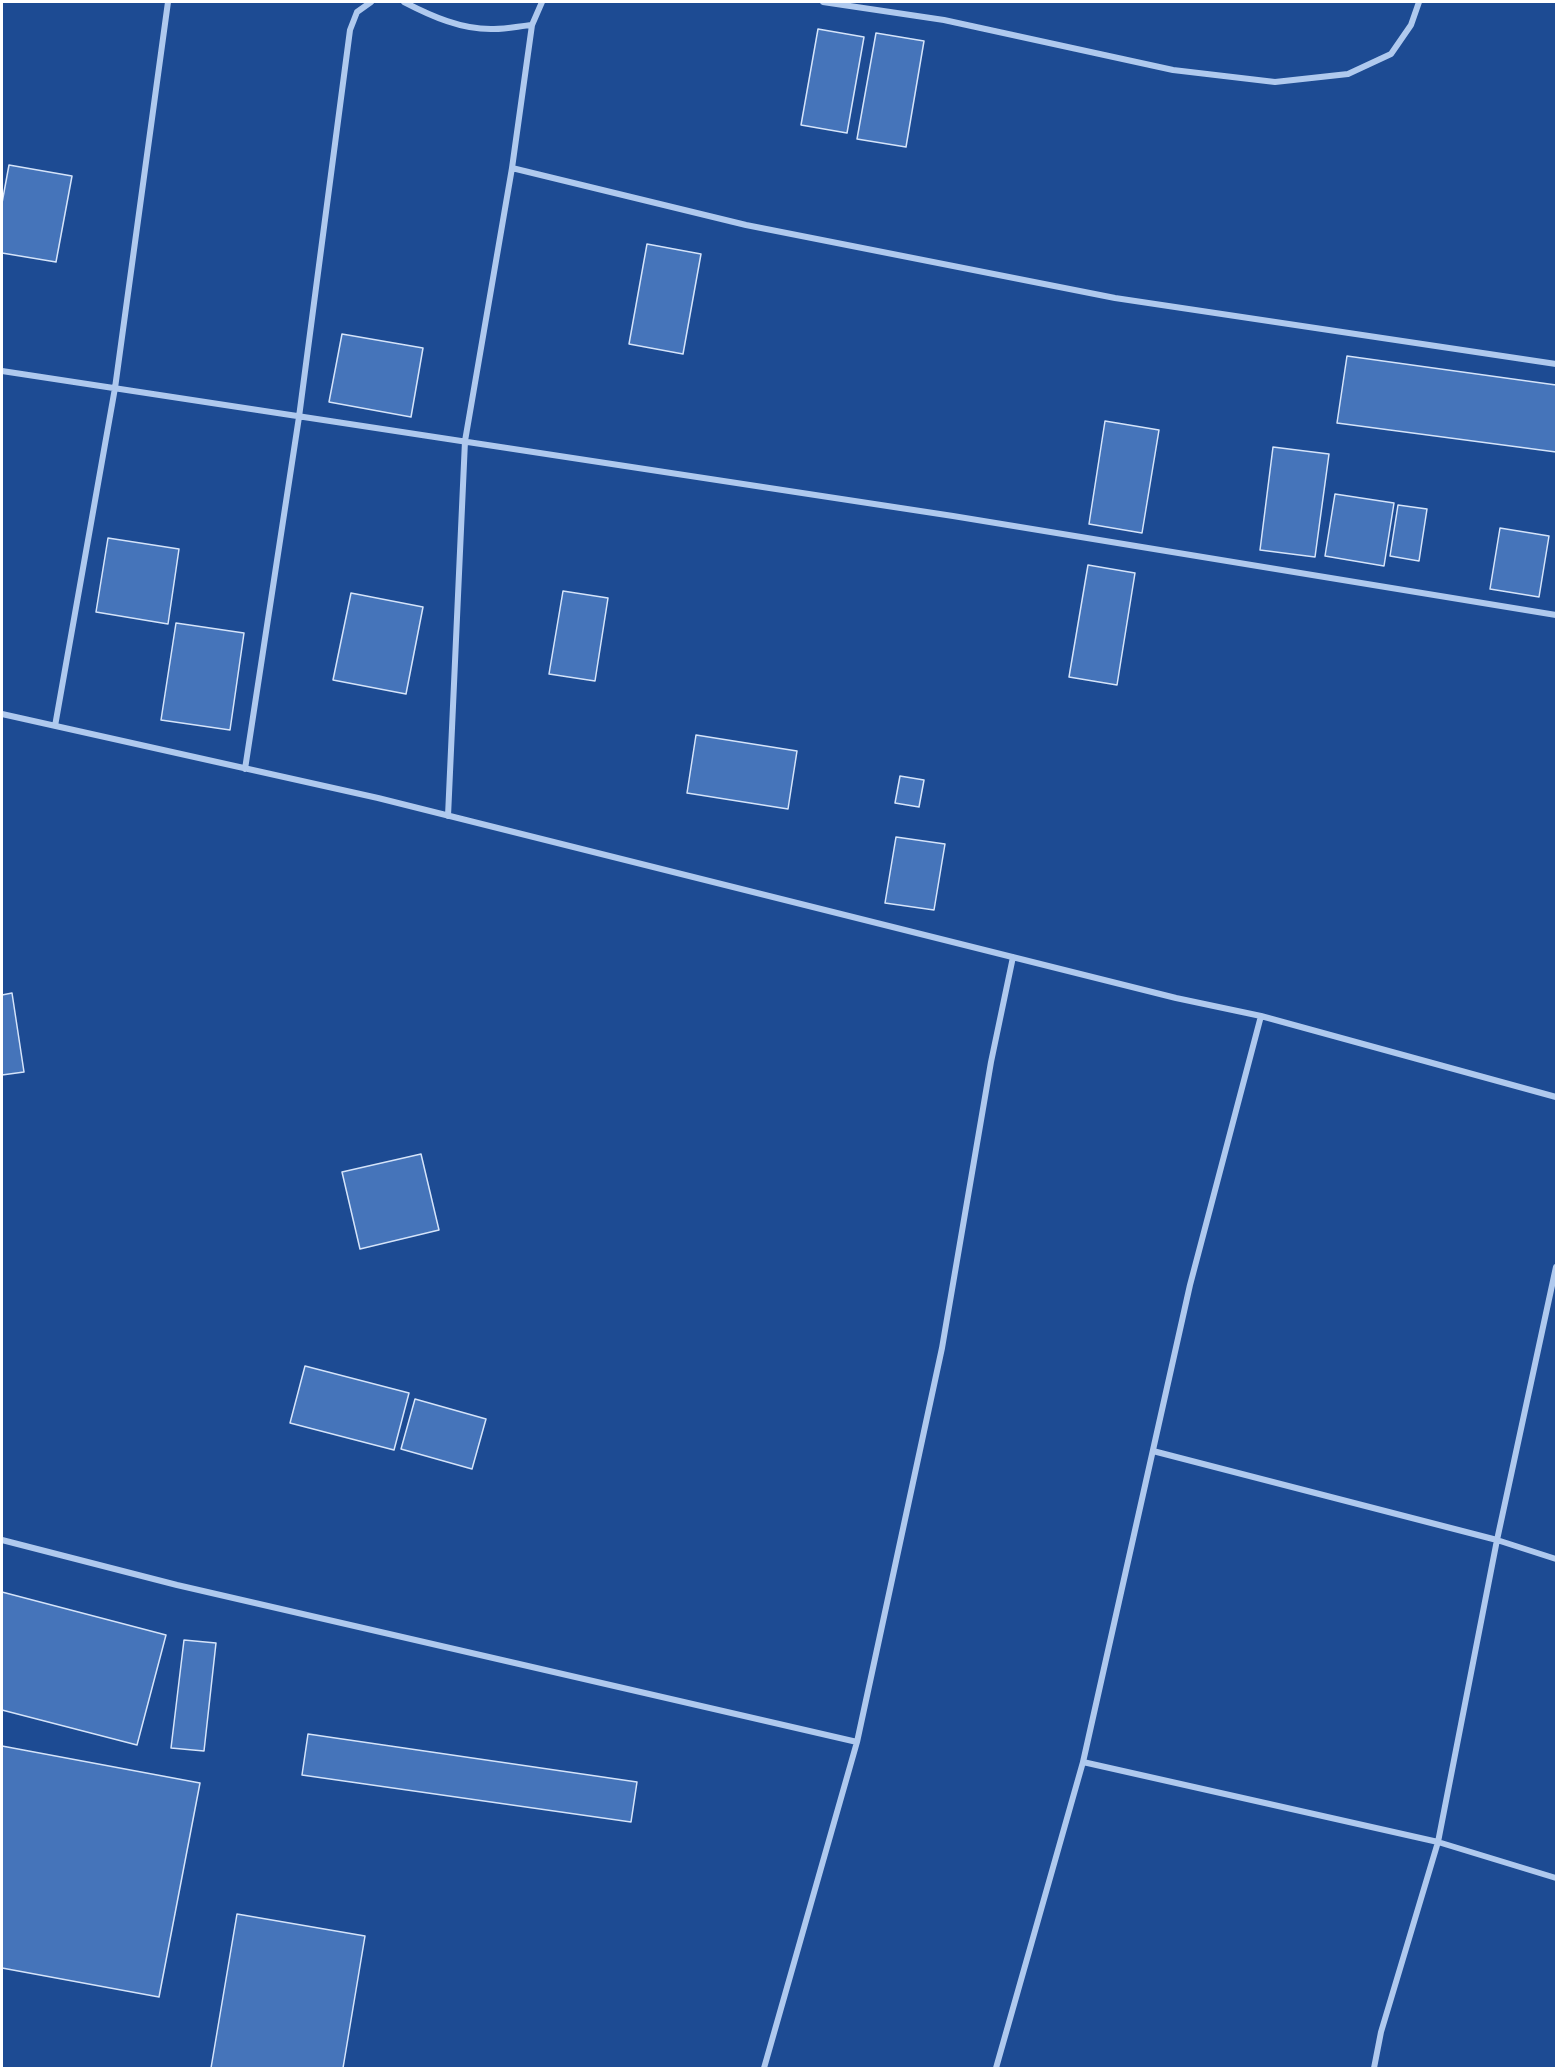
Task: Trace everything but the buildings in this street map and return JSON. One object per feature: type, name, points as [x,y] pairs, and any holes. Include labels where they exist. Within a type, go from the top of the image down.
[{"type":"street","points":[[54,726],[115,388],[168,2]]},
{"type":"street","points":[[245,769],[299,417],[350,30],[357,12],[371,2]]},
{"type":"street","points":[[404,2],[430,16],[467,27],[493,29],[532,25]]},
{"type":"street","points":[[448,816],[465,441],[513,168],[532,25],[542,2]]},
{"type":"street","points":[[823,2],[944,20],[1173,70],[1275,82],[1348,74],[1391,54],[1411,25],[1419,2]]},
{"type":"street","points":[[513,168],[746,225],[1115,298],[1557,364]]},
{"type":"street","points":[[2,371],[953,516],[1557,615]]},
{"type":"street","points":[[2,714],[448,816],[1176,998],[1261,1016],[1557,1097]]},
{"type":"street","points":[[764,2068],[856,1742],[942,1348],[991,1062],[1013,957]]},
{"type":"street","points":[[996,2068],[1083,1762],[1190,1285],[1261,1016]]},
{"type":"street","points":[[1374,2068],[1381,2032],[1438,1842],[1497,1540],[1557,1267]]},
{"type":"street","points":[[1153,1450],[1497,1540],[1557,1559]]},
{"type":"street","points":[[2,1540],[188,1587],[856,1742]]},
{"type":"street","points":[[1083,1762],[1438,1842],[1557,1878]]}]
